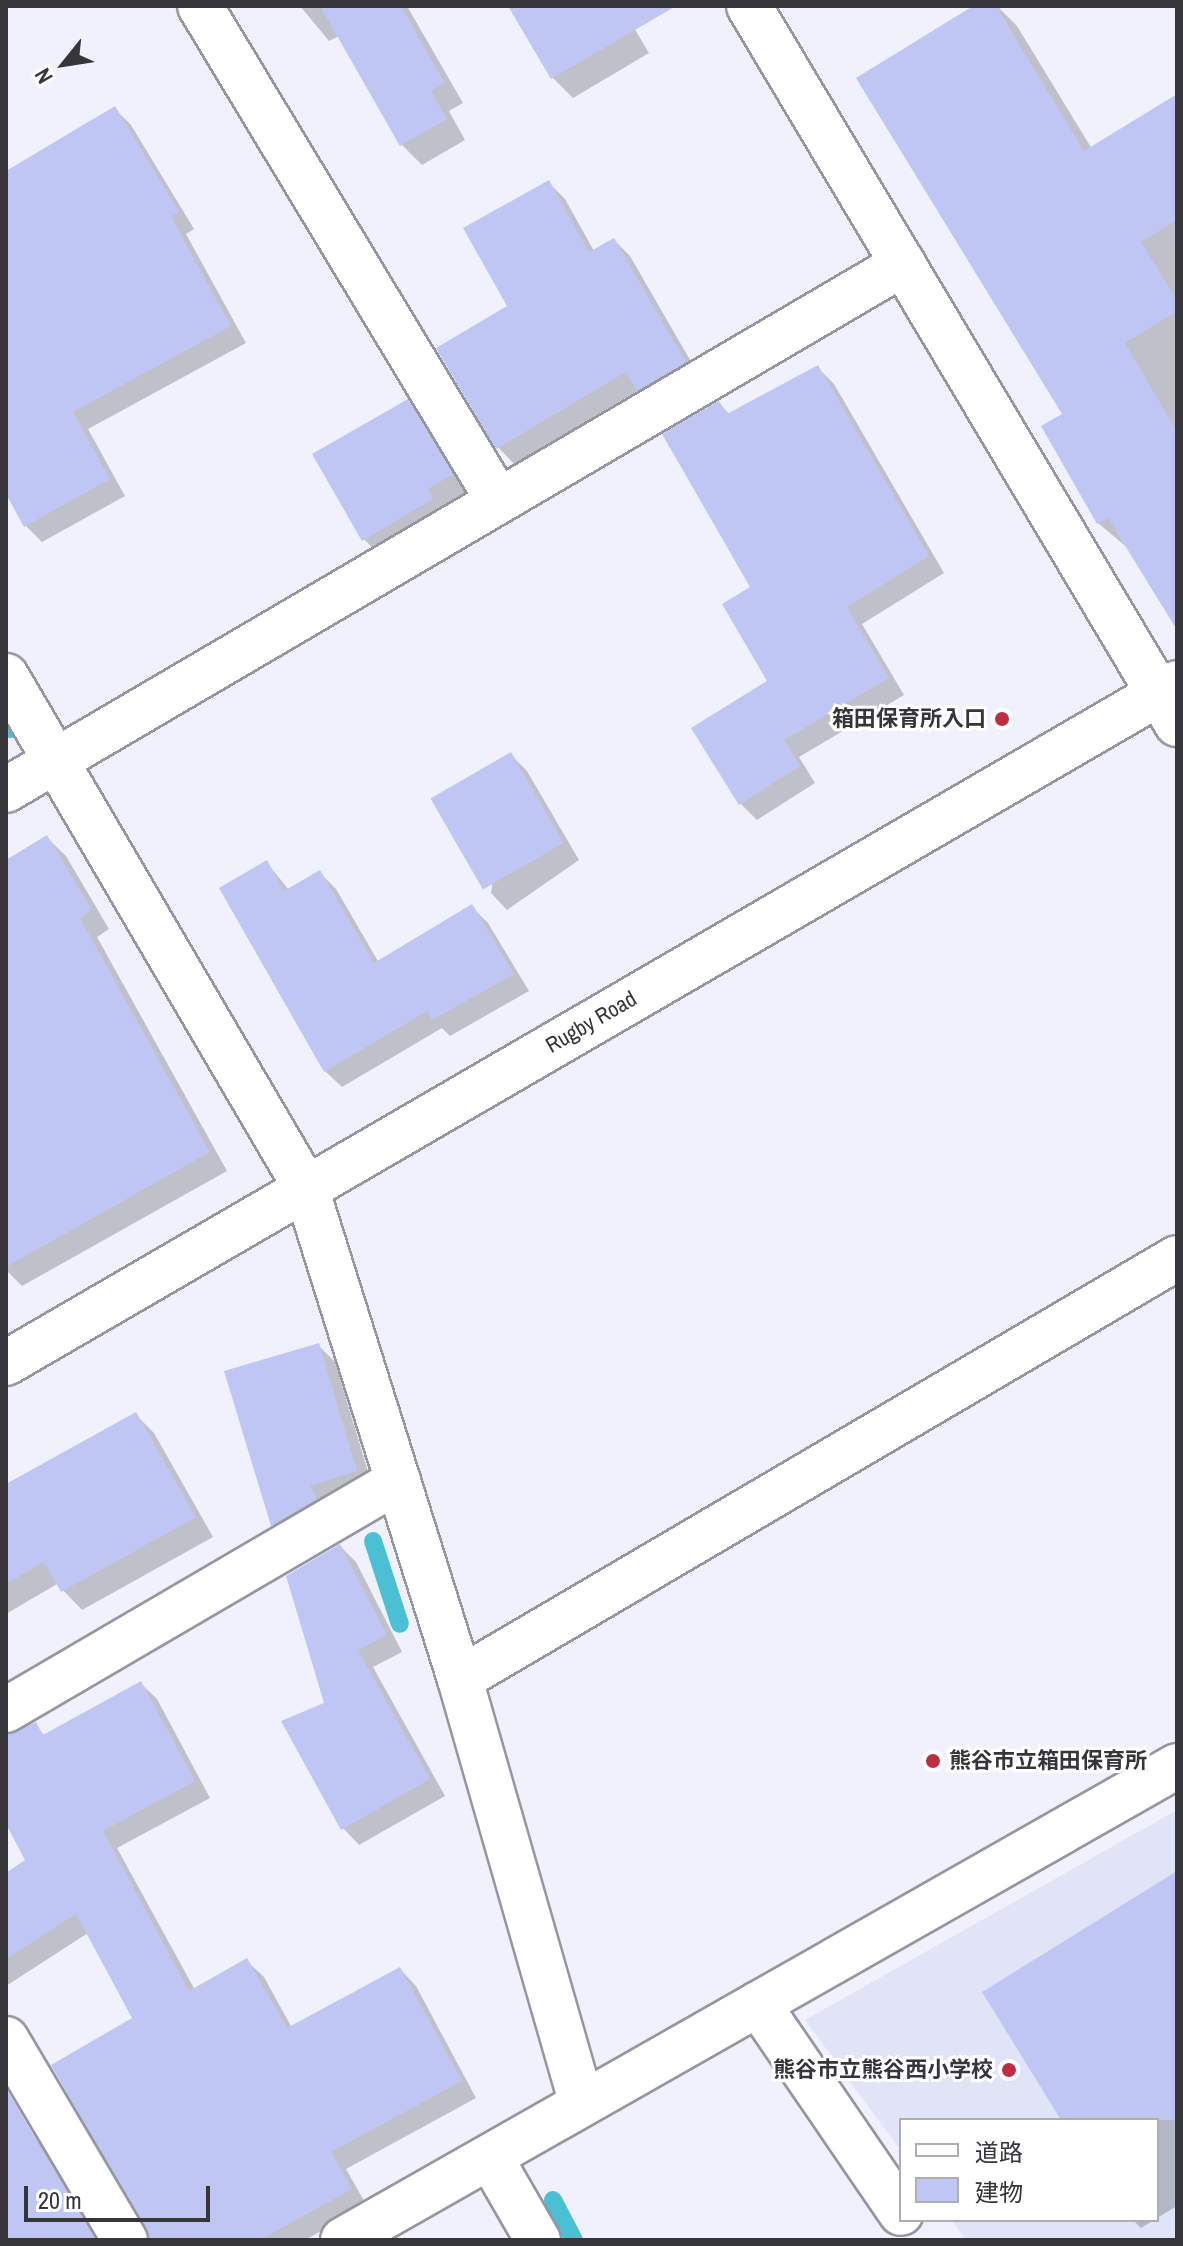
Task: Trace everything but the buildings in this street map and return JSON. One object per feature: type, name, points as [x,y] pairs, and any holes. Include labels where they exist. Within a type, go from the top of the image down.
[{"type":"street","points":[[200,6],[498,500]]},
{"type":"street","points":[[749,6],[903,264],[1171,700]]},
{"type":"street","points":[[6,790],[903,264]]},
{"type":"street","points":[[6,676],[306,1188],[460,1679],[582,2104]]},
{"type":"street","name":"Rugby Road","points":[[6,1363],[306,1188],[1171,700]]},
{"type":"street","points":[[460,1679],[1177,1258]]},
{"type":"street","points":[[6,1710],[398,1481]]},
{"type":"street","points":[[343,2240],[1177,1766]]},
{"type":"street","points":[[758,2004],[899,2210]]},
{"type":"street","points":[[6,2039],[125,2240]]},
{"type":"street","points":[[490,2157],[538,2240]]},
{"type":"street","points":[[907,2222],[920,2240]]},
{"type":"shaded area","name":"熊谷市立熊谷西小学校","points":[[1177,1810],[1177,2240],[966,2240],[952,2222],[1159,2222],[1159,2118],[899,2118],[899,2148],[805,2020]]},
{"type":"waterway","points":[[6,721],[10,729]]},
{"type":"waterway","points":[[373,1541],[400,1624]]},
{"type":"waterway","points":[[553,2200],[574,2240]]},
{"type":"place","name":"箱田保育所入口","points":[[1002,719]]},
{"type":"place","name":"熊谷市立箱田保育所","points":[[933,1761]]},
{"type":"place","name":"熊谷市立熊谷西小学校","points":[[1009,2070]]}]
